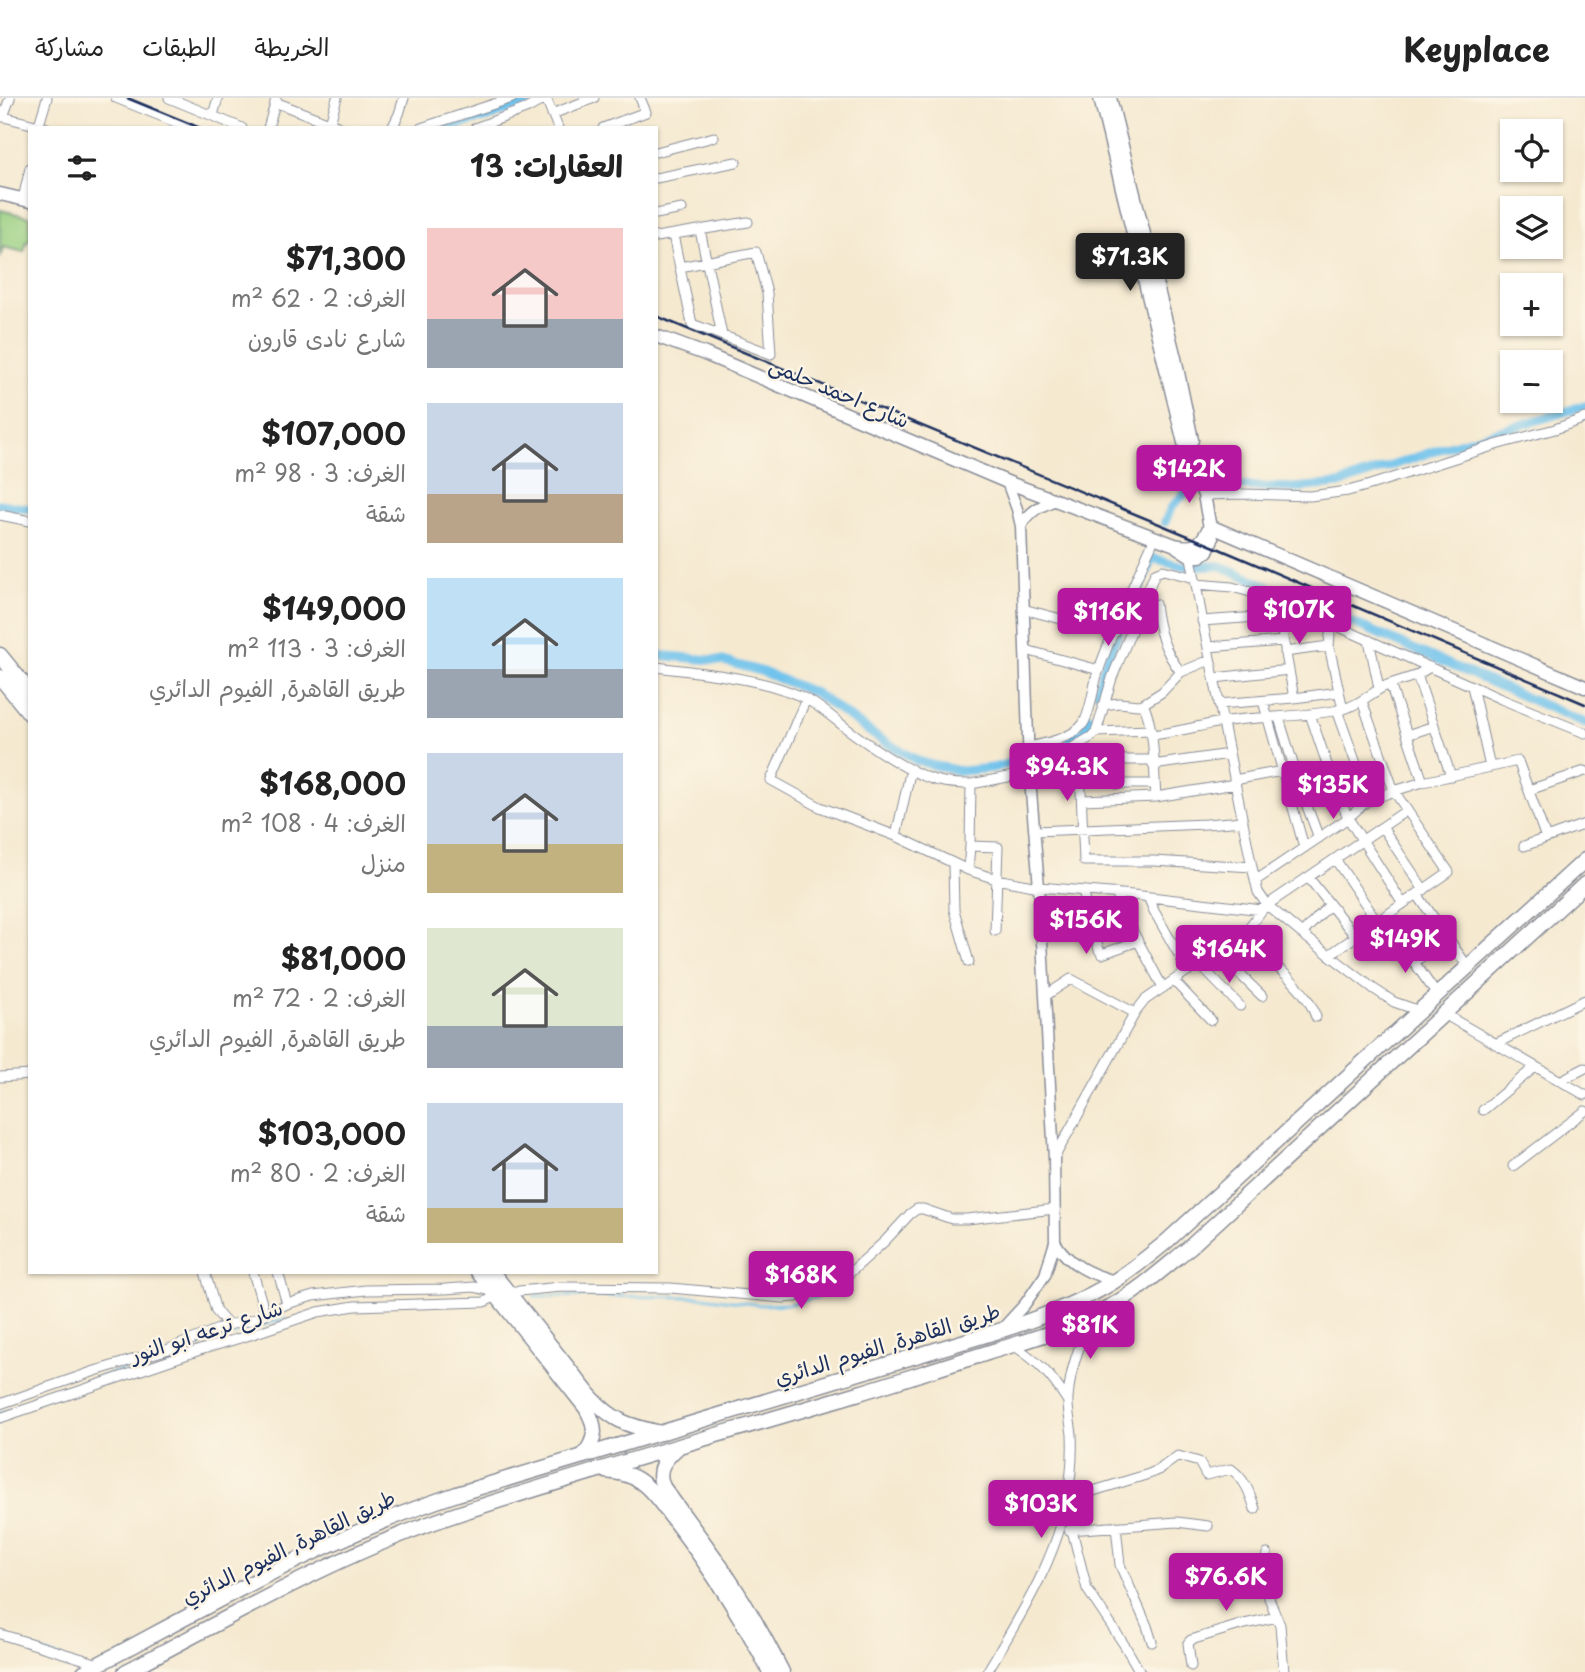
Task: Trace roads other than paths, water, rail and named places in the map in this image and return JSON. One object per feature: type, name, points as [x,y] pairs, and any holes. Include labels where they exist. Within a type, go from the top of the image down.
[{"type":"main road","points":[[1100,98],[1175,358],[1195,459],[1195,475],[1210,526],[1212,539],[1207,551],[1200,556],[1191,555]]},
{"type":"main road","points":[[1110,98],[1129,195]]},
{"type":"main road","points":[[0,194],[27,200]]},
{"type":"main road","name":"شارع احمد حلمى","points":[[658,335],[1007,482],[1175,545],[1191,555]]},
{"type":"main road","points":[[1210,526],[1585,687]]},
{"type":"main road","points":[[1,659],[28,690]]},
{"type":"main road","points":[[0,677],[28,712]]},
{"type":"main road","name":"طريق القاهرة, الفيوم الدائري","points":[[84,1672],[341,1539],[410,1510],[1002,1330],[1085,1298],[1115,1281],[1166,1242],[1585,860]]},
{"type":"main road","name":"طريق القاهرة, الفيوم الدائري","points":[[125,1672],[377,1544],[434,1522],[1013,1345],[1092,1316],[1148,1282],[1190,1247],[1585,884]]},
{"type":"main road","points":[[1280,1138],[1292,1152]]},
{"type":"main road","points":[[480,1274],[503,1295],[603,1410],[628,1425],[661,1433]]},
{"type":"main road","points":[[493,1274],[503,1295],[591,1416],[593,1442],[583,1456]]},
{"type":"main road","points":[[804,1389],[810,1408]]},
{"type":"main road","points":[[681,1445],[660,1466],[663,1487],[739,1594],[782,1672]]},
{"type":"main road","points":[[601,1470],[634,1477],[653,1493],[724,1590],[770,1672]]},
{"type":"main road","points":[[502,1480],[507,1499]]},
{"type":"street","points":[[10,98],[2,116],[37,126]]},
{"type":"street","points":[[41,126],[47,98]]},
{"type":"street","points":[[116,98],[185,126]]},
{"type":"street","points":[[170,98],[237,126]]},
{"type":"street","points":[[213,116],[218,98]]},
{"type":"street","points":[[330,123],[337,98]]},
{"type":"street","points":[[393,126],[404,98]]},
{"type":"street","points":[[427,126],[512,98]]},
{"type":"street","points":[[482,126],[546,98],[557,126]]},
{"type":"street","points":[[552,114],[594,98]]},
{"type":"street","points":[[608,126],[646,112],[640,98]]},
{"type":"street","points":[[269,126],[276,100],[337,126]]},
{"type":"street","points":[[658,151],[714,137]]},
{"type":"street","points":[[658,178],[736,162]]},
{"type":"street","points":[[658,214],[682,209]]},
{"type":"street","points":[[658,237],[748,222]]},
{"type":"street","points":[[700,230],[722,335]]},
{"type":"street","points":[[673,235],[692,324],[771,354],[767,293],[756,252],[680,267]]},
{"type":"street","points":[[1203,495],[1310,496],[1348,491],[1585,418]]},
{"type":"street","points":[[1002,1330],[1025,1304],[1045,1275],[1055,1242],[1054,1158],[1039,887],[1028,750],[1021,526],[1007,482]]},
{"type":"street","points":[[1021,526],[1036,509],[1055,500]]},
{"type":"street","points":[[0,515],[28,521]]},
{"type":"street","points":[[1028,750],[1072,733],[1083,724],[1099,670],[1155,537]]},
{"type":"street","points":[[1191,555],[1252,867],[1264,907]]},
{"type":"street","points":[[1096,732],[1103,705],[1151,581],[1163,570],[1276,599],[1585,733]]},
{"type":"street","points":[[1276,599],[1294,698]]},
{"type":"street","points":[[1143,601],[1155,604],[1164,646],[1181,671]]},
{"type":"street","points":[[1023,609],[1114,633]]},
{"type":"street","points":[[1202,621],[1257,617]]},
{"type":"street","points":[[1331,623],[1329,646],[1340,710],[1358,769],[1332,779]]},
{"type":"street","points":[[1369,640],[1379,688]]},
{"type":"street","points":[[1208,647],[1283,641]]},
{"type":"street","points":[[1285,652],[1329,646]]},
{"type":"street","points":[[1026,650],[1099,670]]},
{"type":"street","points":[[1103,705],[1143,704],[1162,692],[1181,671],[1210,660]]},
{"type":"street","points":[[658,667],[776,687],[825,710],[861,739],[911,769],[940,782],[971,784],[1029,770],[1096,732],[1151,733],[1223,722],[1340,710],[1356,705],[1379,688],[1417,675],[1430,667]]},
{"type":"street","points":[[1214,678],[1289,670]]},
{"type":"street","points":[[1417,675],[1451,776]]},
{"type":"street","points":[[1390,684],[1423,782]]},
{"type":"street","points":[[1472,686],[1490,767]]},
{"type":"street","points":[[1219,704],[1339,692]]},
{"type":"street","points":[[806,699],[771,780],[820,807],[896,836],[953,864],[996,879],[1039,887],[1264,907],[1394,1002],[1420,1011]]},
{"type":"street","points":[[1263,701],[1304,847]]},
{"type":"street","points":[[1329,955],[1449,872],[1394,791],[1362,701]]},
{"type":"street","points":[[1143,704],[1147,710],[1151,733],[1156,797]]},
{"type":"street","points":[[1310,714],[1348,818],[1403,904]]},
{"type":"street","points":[[1279,718],[1319,838]]},
{"type":"street","points":[[1407,735],[1433,726]]},
{"type":"street","points":[[1079,744],[1084,860],[1252,867]]},
{"type":"street","points":[[1110,760],[1153,763],[1229,754]]},
{"type":"street","points":[[1255,881],[1348,818],[1366,802],[1423,782],[1518,761],[1546,838]]},
{"type":"street","points":[[896,836],[911,769]]},
{"type":"street","points":[[1082,800],[1156,797],[1282,771]]},
{"type":"street","points":[[1529,790],[1585,771]]},
{"type":"street","points":[[968,870],[971,784]]},
{"type":"street","points":[[1117,784],[1155,784]]},
{"type":"street","points":[[1054,1158],[1135,1013],[1145,1000],[1247,930],[1264,907],[1407,810]]},
{"type":"street","points":[[1035,831],[1243,821]]},
{"type":"street","points":[[1524,846],[1585,824]]},
{"type":"street","points":[[1382,827],[1468,967]]},
{"type":"street","points":[[970,846],[998,847],[995,931]]},
{"type":"street","points":[[1335,859],[1377,921]]},
{"type":"street","points":[[953,864],[954,910],[969,962]]},
{"type":"street","points":[[1308,877],[1355,936]]},
{"type":"street","points":[[1083,891],[1102,954],[1138,942]]},
{"type":"street","points":[[1116,893],[1163,988]]},
{"type":"street","points":[[1148,897],[1188,971]]},
{"type":"street","points":[[1302,934],[1329,905]]},
{"type":"street","points":[[1238,937],[1298,987],[1311,1004],[1316,1017]]},
{"type":"street","points":[[1414,962],[1448,938]]},
{"type":"street","points":[[1398,939],[1437,995]]},
{"type":"street","points":[[1217,952],[1262,996]]},
{"type":"street","points":[[1199,964],[1240,1006]]},
{"type":"street","points":[[1045,996],[1071,979],[1135,1013]]},
{"type":"street","points":[[1174,981],[1211,1020]]},
{"type":"street","points":[[1495,1044],[1585,1000]]},
{"type":"street","points":[[1444,1014],[1585,1095]]},
{"type":"street","points":[[1483,1110],[1535,1067]]},
{"type":"street","points":[[1560,1081],[1585,1068]]},
{"type":"street","points":[[0,1077],[28,1075]]},
{"type":"street","points":[[1513,1166],[1585,1111]]},
{"type":"street","points":[[503,1295],[561,1287],[670,1288],[796,1297],[845,1277],[917,1209],[959,1219],[1055,1209]]},
{"type":"street","points":[[1055,1242],[1077,1266],[1115,1281]]},
{"type":"street","points":[[206,1274],[216,1311],[228,1325]]},
{"type":"street","points":[[254,1274],[265,1314]]},
{"type":"street","points":[[279,1274],[287,1304]]},
{"type":"street","name":"شارع ترعه ابو النور","points":[[0,1404],[169,1349],[228,1325],[250,1321],[287,1304],[313,1296],[366,1290],[474,1287],[503,1295]]},
{"type":"street","name":"شارع ترعه ابو النور","points":[[0,1418],[318,1312],[355,1307],[484,1302],[503,1295]]},
{"type":"street","points":[[987,1672],[1032,1592],[1054,1547],[1060,1528],[1070,1476],[1072,1437],[1068,1400],[1073,1366],[1092,1316]]},
{"type":"street","points":[[1013,1345],[1032,1357],[1046,1371],[1068,1400]]},
{"type":"street","points":[[1067,1500],[1149,1474],[1178,1456],[1197,1461],[1206,1475],[1231,1469],[1245,1484],[1255,1509]]},
{"type":"street","points":[[1060,1528],[1072,1530],[1177,1522],[1208,1526]]},
{"type":"street","points":[[1116,1526],[1120,1565],[1152,1642]]},
{"type":"street","points":[[1072,1530],[1087,1589],[1140,1672]]},
{"type":"street","points":[[1267,1553],[1264,1576],[1280,1629],[1284,1672]]},
{"type":"street","points":[[1191,1666],[1188,1643],[1191,1640],[1277,1617]]},
{"type":"street","points":[[0,1634],[100,1664]]},
{"type":"waterway","points":[[454,126],[488,117],[538,98]]},
{"type":"waterway","points":[[1206,485],[1294,488],[1339,484],[1449,446],[1585,406]]},
{"type":"waterway","points":[[1165,522],[1171,508],[1188,490]]},
{"type":"waterway","points":[[0,504],[28,509]]},
{"type":"waterway","points":[[1097,691],[1107,658],[1152,558],[1184,566],[1221,566],[1585,723]]},
{"type":"waterway","points":[[658,655],[723,661],[760,671],[815,693],[877,737],[918,761],[941,767],[961,771],[993,768],[1028,758],[1056,743]]},
{"type":"waterway","points":[[1069,738],[1084,732],[1089,717]]},
{"type":"waterway","points":[[534,1296],[703,1297],[761,1305],[791,1304],[825,1295],[832,1290]]},
{"type":"waterway","points":[[0,1413],[106,1375],[286,1318]]},
{"type":"waterway","points":[[13,1642],[63,1659]]},
{"type":"railway","points":[[127,98],[195,126]]},
{"type":"railway","points":[[658,317],[1210,545],[1585,704]]}]
